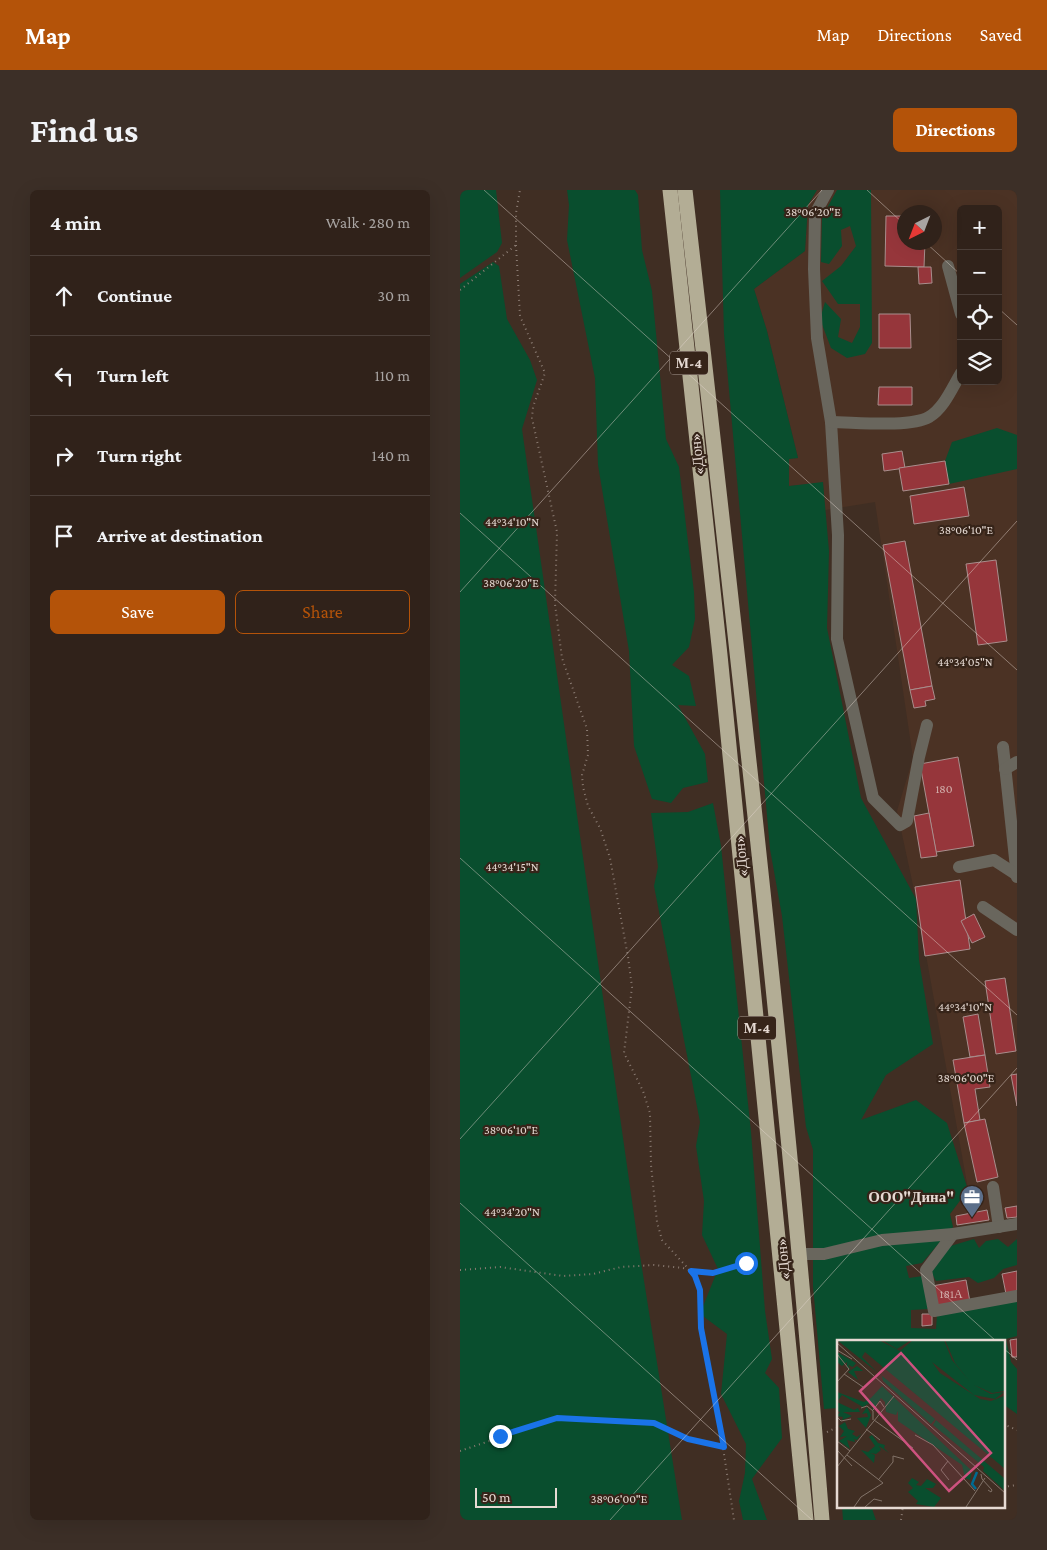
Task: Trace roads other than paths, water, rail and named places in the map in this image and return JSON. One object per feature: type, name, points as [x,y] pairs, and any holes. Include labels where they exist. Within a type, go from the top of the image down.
[{"type":"highway","name":"«Дон»","points":[[670,190],[707,536],[806,1520]]},
{"type":"highway","name":"«Дон»","points":[[685,190],[746,730],[801,1254],[822,1520]]},
{"type":"lane","points":[[828,190],[815,214],[814,269],[817,338],[832,422],[838,535],[837,639],[874,798],[900,825],[907,821],[927,725]]},
{"type":"lane","points":[[948,266],[957,299]]},
{"type":"lane","points":[[832,422],[908,423],[928,417],[945,401],[957,381]]},
{"type":"lane","points":[[1003,747],[1017,876]]},
{"type":"lane","points":[[1005,769],[1017,762]]},
{"type":"lane","points":[[960,867],[994,860],[1017,876]]},
{"type":"lane","points":[[983,907],[1017,930]]},
{"type":"lane","points":[[993,1187],[999,1227]]},
{"type":"lane","points":[[801,1254],[824,1254],[882,1240],[953,1234],[1017,1224]]},
{"type":"lane","points":[[953,1234],[926,1270],[934,1311],[1017,1296]]},
{"type":"place","name":"ООО\"Дина\"","points":[[972,1218]]}]
